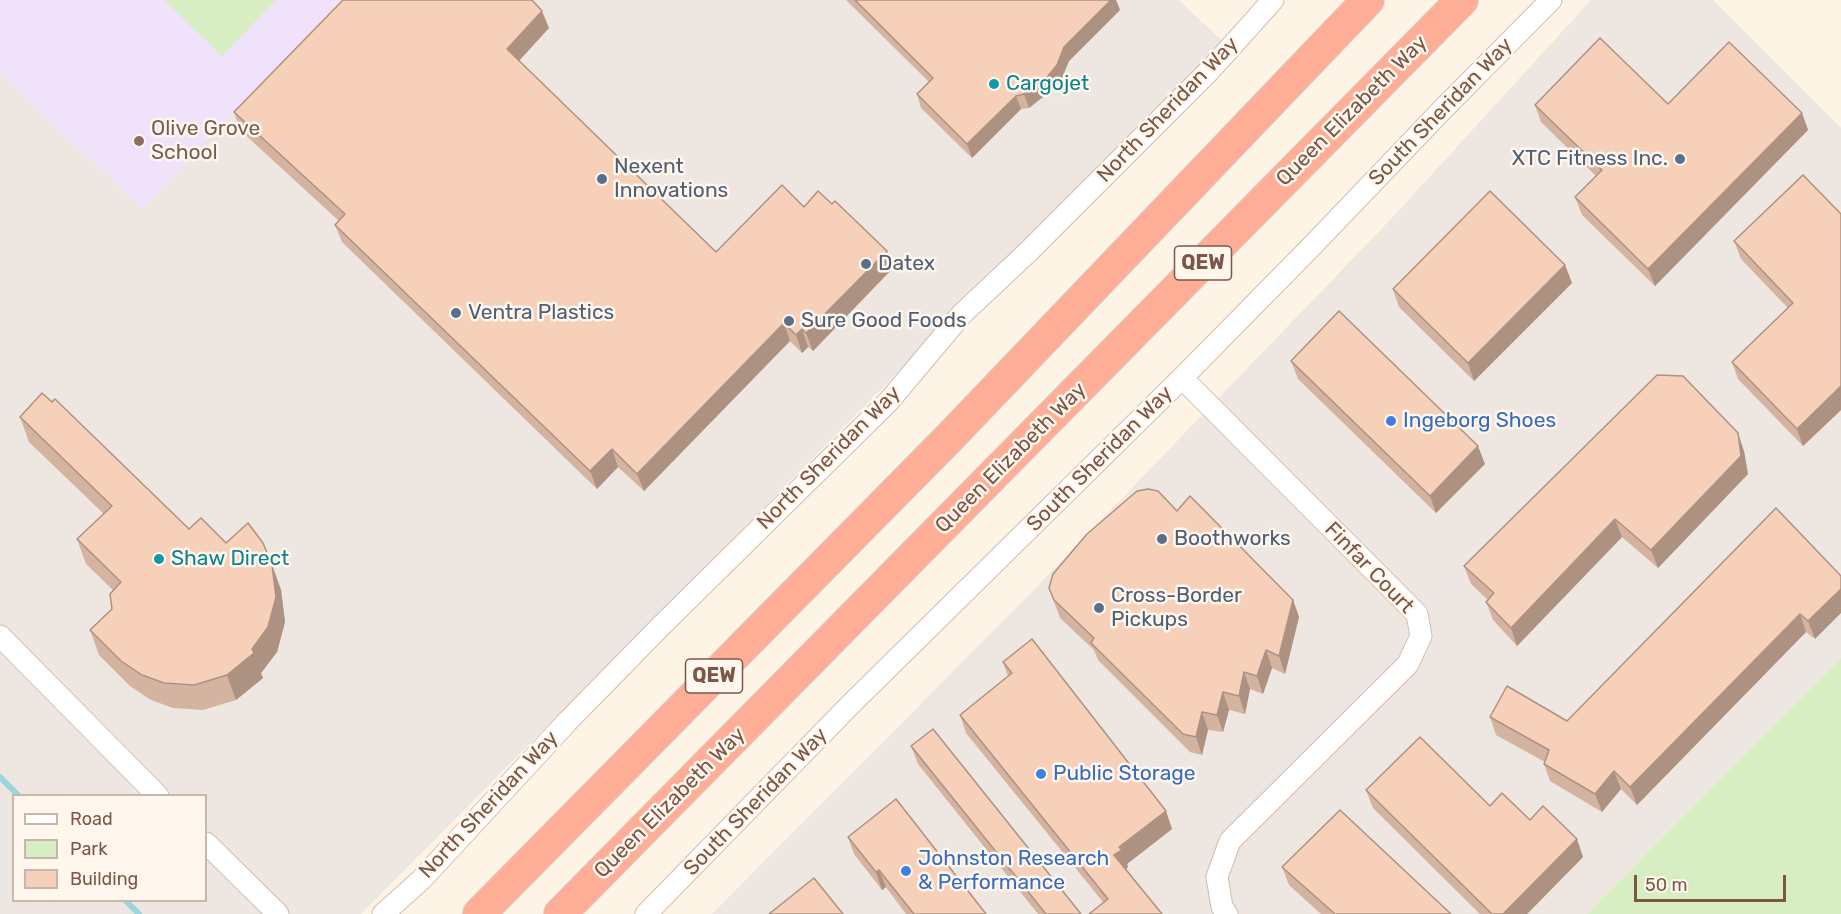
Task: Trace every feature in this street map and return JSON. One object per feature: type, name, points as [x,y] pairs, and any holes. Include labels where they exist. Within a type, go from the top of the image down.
[{"type":"highway","name":"QEW","points":[[479,914],[950,438],[1368,0]]},
{"type":"highway","name":"Queen Elizabeth Way","points":[[560,914],[1462,0]]},
{"type":"street","name":"North Sheridan Way","points":[[383,914],[421,880],[567,722],[660,627],[889,401],[962,314],[1027,253],[1211,69],[1273,0]]},
{"type":"street","name":"South Sheridan Way","points":[[646,914],[850,705],[1182,378],[1551,0]]},
{"type":"street","name":"Finfar Court","points":[[1182,378],[1416,614],[1421,636],[1408,664],[1230,841],[1217,877],[1222,907],[1227,914]]},
{"type":"street","points":[[0,636],[157,794]]},
{"type":"street","points":[[207,844],[278,914]]},
{"type":"shaded area","points":[[0,0],[1179,0],[1224,43],[361,914],[0,914]]},
{"type":"shaded area","name":"Olive Grove School","points":[[0,0],[340,0],[142,209],[0,73]]},
{"type":"shaded area","points":[[1591,0],[1713,0],[1841,128],[1841,658],[1587,914],[712,914],[1025,599],[1391,219]]},
{"type":"green space","points":[[164,0],[276,0],[222,56]]},
{"type":"green space","points":[[1841,658],[1841,914],[1587,914]]},
{"type":"building","points":[[343,0],[532,0],[542,11],[507,49],[716,252],[782,185],[804,207],[818,191],[832,204],[835,201],[887,251],[806,333],[802,329],[796,335],[784,323],[637,474],[612,449],[590,471],[335,225],[345,214],[234,112]]},
{"type":"building","name":"Cargojet","points":[[855,0],[1111,0],[1064,47],[1057,65],[1048,76],[1024,94],[1016,96],[967,144],[917,94],[933,78]]},
{"type":"building","name":"XTC Fitness Inc.","points":[[1600,38],[1668,104],[1729,42],[1802,113],[1648,269],[1575,197],[1602,170],[1535,105]]},
{"type":"building","points":[[1803,175],[1841,214],[1841,386],[1797,429],[1732,362],[1793,303],[1734,241]]},
{"type":"building","points":[[1490,191],[1565,265],[1468,363],[1393,289]]},
{"type":"building","name":"Ingeborg Shoes","points":[[1339,311],[1478,446],[1430,496],[1291,361]]},
{"type":"building","points":[[1657,375],[1683,376],[1738,433],[1741,456],[1651,550],[1615,519],[1511,628],[1486,602],[1494,593],[1464,566]]},
{"type":"building","name":"Shaw Direct","points":[[42,393],[52,402],[55,399],[189,529],[201,518],[226,543],[248,523],[263,543],[272,565],[276,597],[268,627],[252,649],[254,653],[227,675],[194,685],[164,683],[142,675],[121,661],[90,630],[112,609],[110,594],[121,582],[77,539],[112,506],[20,417]]},
{"type":"building","points":[[1148,489],[1158,491],[1177,511],[1190,496],[1293,600],[1279,656],[1266,650],[1257,676],[1244,672],[1239,696],[1223,692],[1217,715],[1202,712],[1196,737],[1183,734],[1091,643],[1094,638],[1054,600],[1049,588],[1053,574],[1087,534],[1137,491]]},
{"type":"building","points":[[1776,508],[1841,576],[1841,589],[1808,621],[1800,614],[1630,787],[1614,771],[1595,794],[1544,764],[1549,750],[1490,717],[1507,686],[1567,721]]},
{"type":"building","points":[[1032,639],[1166,811],[1119,847],[1122,850],[1114,855],[1162,914],[1089,914],[1108,899],[960,715],[1012,673],[1003,662]]},
{"type":"building","points":[[933,729],[1081,914],[1046,914],[911,746]]},
{"type":"building","points":[[1420,737],[1490,806],[1502,793],[1530,820],[1543,806],[1577,839],[1503,914],[1492,914],[1366,790]]},
{"type":"building","name":"Johnston Research & Performance","points":[[896,799],[986,914],[914,914],[879,870],[876,872],[848,837]]},
{"type":"building","points":[[1340,810],[1451,914],[1335,914],[1282,867]]},
{"type":"building","points":[[814,878],[843,914],[769,914]]},
{"type":"waterway","points":[[0,777],[17,794]]},
{"type":"waterway","points":[[127,902],[139,914]]},
{"type":"place","name":"Cargojet","points":[[994,84]]},
{"type":"place","name":"Olive Grove School","points":[[139,141]]},
{"type":"place","name":"XTC Fitness Inc.","points":[[1680,159]]},
{"type":"place","name":"Nexent Innovations","points":[[602,179]]},
{"type":"place","name":"Datex","points":[[866,264]]},
{"type":"place","name":"Ventra Plastics","points":[[456,313]]},
{"type":"place","name":"Sure Good Foods","points":[[789,321]]},
{"type":"place","name":"Ingeborg Shoes","points":[[1391,421]]},
{"type":"place","name":"Boothworks","points":[[1162,539]]},
{"type":"place","name":"Shaw Direct","points":[[159,559]]},
{"type":"place","name":"Cross-Border Pickups","points":[[1099,608]]},
{"type":"place","name":"Public Storage","points":[[1041,774]]},
{"type":"place","name":"Johnston Research & Performance","points":[[906,871]]}]
